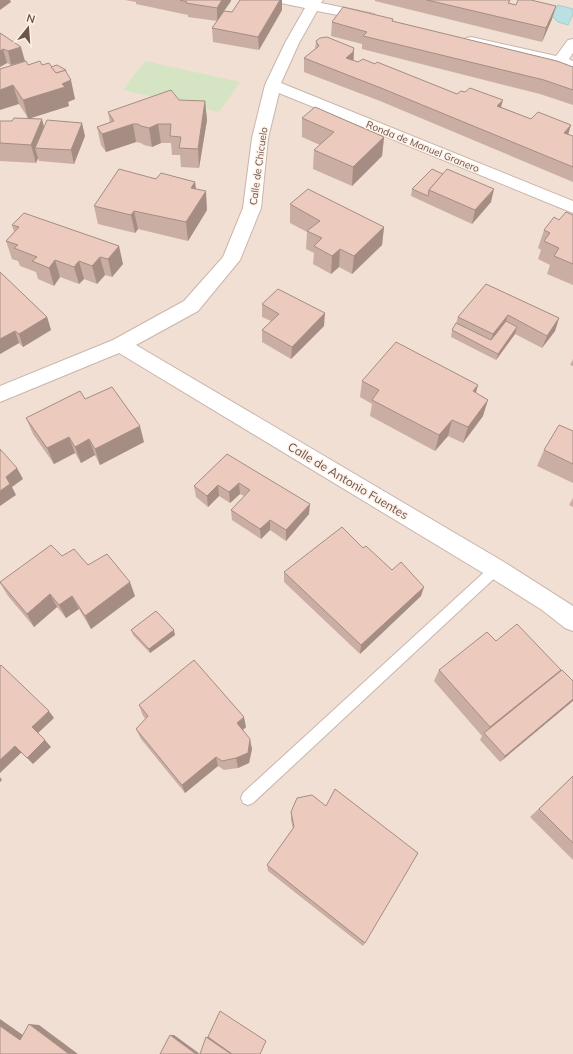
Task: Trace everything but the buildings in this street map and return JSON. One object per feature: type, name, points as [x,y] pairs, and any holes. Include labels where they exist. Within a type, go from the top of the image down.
[{"type":"street","points":[[286,0],[315,2],[384,21]]},
{"type":"street","name":"Calle de Chicuelo","points":[[0,394],[120,345],[191,306],[231,260],[252,208],[260,138],[273,85],[292,43],[315,2]]},
{"type":"street","points":[[460,38],[566,63],[573,43]]},
{"type":"street","name":"Ronda de Manuel Granero","points":[[273,85],[573,207]]},
{"type":"street","name":"Calle de Antonio Fuentes","points":[[120,345],[496,569],[550,603],[573,620]]},
{"type":"lane","points":[[248,798],[496,569]]},
{"type":"shaded area","points":[[0,0],[573,0],[573,1054],[0,1054]]},
{"type":"green space","points":[[145,61],[240,82],[219,112],[123,90]]},
{"type":"water","points":[[558,5],[573,9],[573,14],[568,25],[558,22],[552,16]]}]
